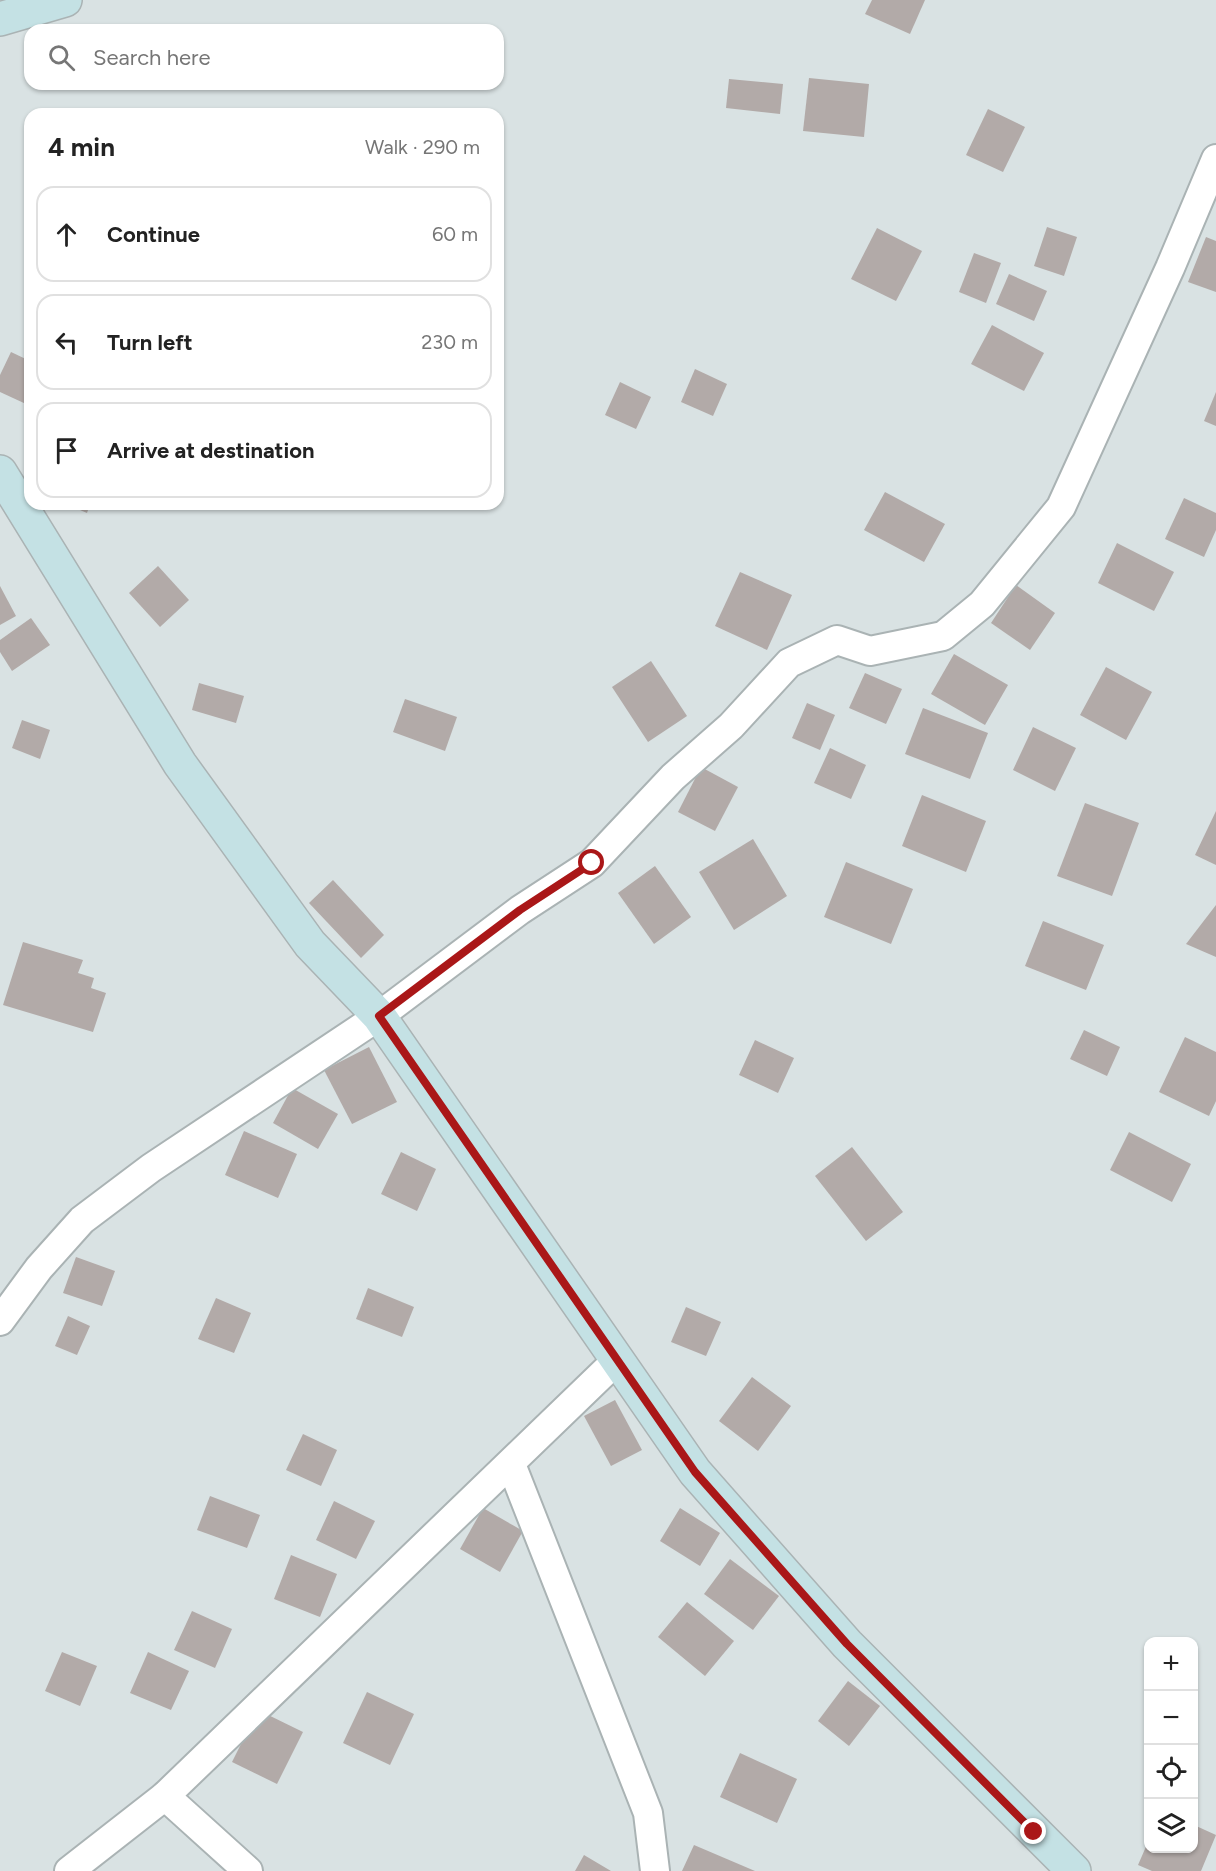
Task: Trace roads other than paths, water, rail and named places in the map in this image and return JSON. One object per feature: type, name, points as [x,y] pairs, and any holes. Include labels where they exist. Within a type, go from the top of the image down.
[{"type":"main road","points":[[0,20],[65,0]]},
{"type":"main road","points":[[0,472],[180,764],[310,944],[379,1016],[695,1472],[840,1635],[1074,1871]]},
{"type":"street","points":[[0,1321],[39,1268],[82,1220],[151,1168],[379,1016],[520,910],[592,863],[673,777],[731,726],[789,663],[837,640],[870,651],[943,636],[982,604],[1061,507],[1170,268],[1216,159]]},
{"type":"street","points":[[69,1871],[165,1796],[617,1360]]},
{"type":"street","points":[[511,1464],[648,1813],[655,1871]]},
{"type":"street","points":[[165,1796],[248,1871]]}]
